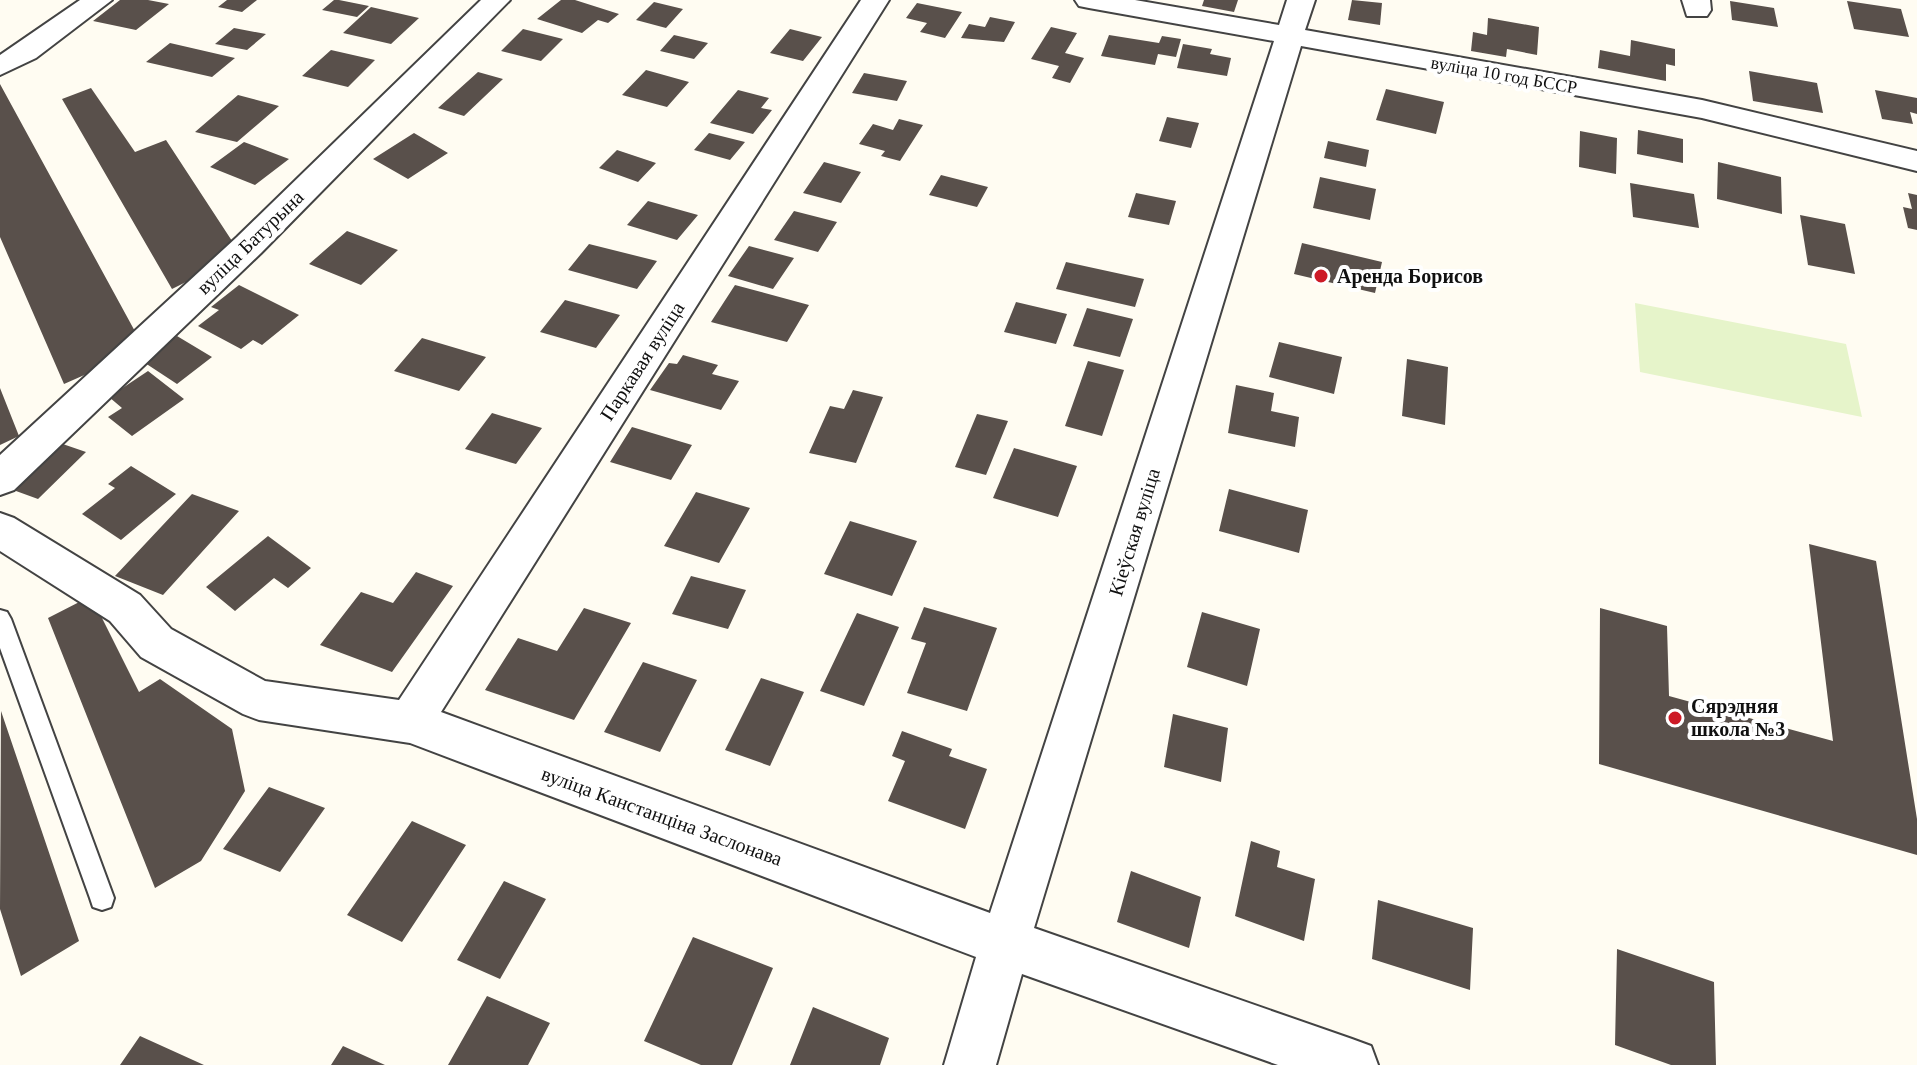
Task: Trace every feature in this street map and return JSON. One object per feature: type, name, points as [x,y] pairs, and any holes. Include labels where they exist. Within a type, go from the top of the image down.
[{"type":"street","points":[[0,66],[26,52],[98,0]]},
{"type":"street","name":"вуліца Батурына","points":[[0,479],[249,245],[496,0]]},
{"type":"street","name":"Паркавая вуліца","points":[[410,722],[875,0]]},
{"type":"street","name":"вуліца 10 год БССР","points":[[1089,0],[1295,18],[1702,109],[1917,161]]},
{"type":"street","name":"Кіеўская вуліца","points":[[970,1065],[1005,943],[1295,18]]},
{"type":"street","name":"вуліца Канстанціна Заслонава","points":[[0,530],[125,608],[156,643],[259,700],[410,722],[1005,943],[1352,1065]]},
{"type":"lane","points":[[0,619],[102,898]]},
{"type":"green space","points":[[1635,303],[1846,344],[1862,417],[1640,372]]},
{"type":"building","points":[[120,0],[169,4],[136,30],[93,21]]},
{"type":"building","points":[[227,0],[257,0],[242,12],[218,7]]},
{"type":"building","points":[[334,0],[369,6],[357,17],[322,10]]},
{"type":"building","points":[[561,0],[575,0],[619,14],[608,23],[598,20],[582,33],[537,19]]},
{"type":"building","points":[[1204,0],[1238,0],[1234,12],[1202,6]]},
{"type":"building","points":[[1352,0],[1382,3],[1380,25],[1348,20]]},
{"type":"building","points":[[1730,1],[1774,8],[1778,27],[1732,20]]},
{"type":"building","points":[[1847,1],[1901,9],[1909,37],[1854,29]]},
{"type":"building","points":[[654,2],[683,9],[666,28],[636,20]]},
{"type":"building","points":[[917,3],[962,12],[945,38],[920,32],[927,23],[906,18]]},
{"type":"building","points":[[371,7],[419,18],[391,44],[343,33]]},
{"type":"building","points":[[990,17],[1015,22],[1004,42],[961,38],[969,24],[985,27]]},
{"type":"building","points":[[1488,18],[1539,27],[1537,55],[1507,49],[1506,57],[1471,51],[1473,32],[1487,35]]},
{"type":"building","points":[[1051,27],[1077,33],[1065,53],[1084,58],[1070,83],[1052,78],[1059,66],[1031,59]]},
{"type":"building","points":[[234,28],[266,34],[247,50],[215,44]]},
{"type":"building","points":[[523,29],[563,39],[541,61],[501,51]]},
{"type":"building","points":[[790,29],[822,37],[803,61],[770,53]]},
{"type":"building","points":[[674,35],[708,43],[694,59],[660,51]]},
{"type":"building","points":[[1109,35],[1159,43],[1162,36],[1181,39],[1176,57],[1158,54],[1155,65],[1101,56]]},
{"type":"building","points":[[1631,40],[1675,49],[1675,66],[1666,64],[1666,81],[1598,68],[1600,50],[1630,56]]},
{"type":"building","points":[[170,43],[235,58],[212,77],[146,62]]},
{"type":"building","points":[[1183,44],[1212,49],[1210,54],[1231,58],[1227,76],[1177,68]]},
{"type":"building","points":[[331,50],[375,60],[348,87],[302,76]]},
{"type":"building","points":[[646,70],[689,82],[667,107],[622,95]]},
{"type":"building","points":[[1749,71],[1817,83],[1823,113],[1753,101]]},
{"type":"building","points":[[478,72],[503,79],[464,116],[438,108]]},
{"type":"building","points":[[864,73],[907,81],[897,101],[852,93]]},
{"type":"building","points":[[0,84],[137,335],[107,365],[64,384],[0,237]]},
{"type":"building","points":[[91,88],[135,152],[166,140],[234,244],[208,271],[172,289],[62,99]]},
{"type":"building","points":[[1386,89],[1444,102],[1436,134],[1376,120]]},
{"type":"building","points":[[738,90],[769,98],[761,108],[772,110],[753,134],[710,123]]},
{"type":"building","points":[[1875,90],[1917,98],[1917,114],[1910,112],[1913,124],[1882,119]]},
{"type":"building","points":[[238,95],[279,106],[237,142],[195,132]]},
{"type":"building","points":[[1167,117],[1199,123],[1191,148],[1159,141]]},
{"type":"building","points":[[899,119],[923,125],[900,161],[881,156],[885,151],[859,144],[873,124],[893,130]]},
{"type":"building","points":[[1638,130],[1683,139],[1683,163],[1637,154]]},
{"type":"building","points":[[1580,131],[1617,138],[1616,174],[1579,167]]},
{"type":"building","points":[[414,133],[448,153],[408,179],[373,159]]},
{"type":"building","points":[[709,133],[745,142],[730,160],[694,150]]},
{"type":"building","points":[[1328,141],[1369,150],[1366,167],[1324,158]]},
{"type":"building","points":[[244,142],[289,159],[255,185],[210,167]]},
{"type":"building","points":[[617,150],[656,163],[638,182],[599,168]]},
{"type":"building","points":[[824,162],[861,172],[841,203],[803,193]]},
{"type":"building","points":[[1718,162],[1781,177],[1782,214],[1717,199]]},
{"type":"building","points":[[941,175],[988,187],[977,207],[929,195]]},
{"type":"building","points":[[1320,177],[1376,189],[1370,220],[1313,208]]},
{"type":"building","points":[[1630,183],[1694,194],[1699,228],[1633,217]]},
{"type":"building","points":[[1136,193],[1176,201],[1169,225],[1128,217]]},
{"type":"building","points":[[1908,193],[1917,195],[1917,230],[1908,228],[1903,207],[1912,209]]},
{"type":"building","points":[[648,201],[698,215],[677,240],[627,225]]},
{"type":"building","points":[[794,211],[837,222],[818,252],[774,240]]},
{"type":"building","points":[[1800,215],[1845,224],[1855,274],[1808,265]]},
{"type":"building","points":[[347,231],[398,250],[361,285],[309,264]]},
{"type":"building","points":[[1302,243],[1382,262],[1375,293],[1294,274]]},
{"type":"building","points":[[589,244],[657,261],[637,289],[568,270]]},
{"type":"building","points":[[749,246],[794,258],[773,289],[728,276]]},
{"type":"building","points":[[1066,262],[1144,279],[1135,307],[1056,289]]},
{"type":"building","points":[[239,285],[299,315],[262,345],[253,340],[241,349],[198,326],[219,310],[211,307]]},
{"type":"building","points":[[735,285],[809,305],[787,342],[711,322]]},
{"type":"building","points":[[565,300],[620,315],[596,348],[540,332]]},
{"type":"building","points":[[1016,302],[1067,314],[1056,344],[1004,332]]},
{"type":"building","points":[[1087,308],[1133,319],[1120,357],[1073,346]]},
{"type":"building","points":[[177,336],[212,357],[177,384],[142,361]]},
{"type":"building","points":[[422,338],[486,357],[459,391],[394,371]]},
{"type":"building","points":[[1279,342],[1342,357],[1334,394],[1269,377]]},
{"type":"building","points":[[683,355],[718,365],[712,374],[739,381],[721,410],[650,390],[669,363],[677,364]]},
{"type":"building","points":[[1407,359],[1448,367],[1445,425],[1402,416]]},
{"type":"building","points":[[1088,361],[1124,370],[1102,436],[1065,426]]},
{"type":"building","points":[[148,371],[184,399],[132,436],[108,417],[122,408],[109,397]]},
{"type":"building","points":[[1236,385],[1274,393],[1271,411],[1299,417],[1295,447],[1228,433]]},
{"type":"building","points":[[0,388],[19,436],[0,445]]},
{"type":"building","points":[[853,390],[883,397],[856,463],[809,453],[830,406],[844,409]]},
{"type":"building","points":[[492,413],[542,428],[516,464],[465,449]]},
{"type":"building","points":[[977,414],[1008,421],[986,475],[955,467]]},
{"type":"building","points":[[632,427],[692,445],[671,480],[610,462]]},
{"type":"building","points":[[54,441],[86,452],[38,499],[5,487]]},
{"type":"building","points":[[1014,448],[1077,466],[1058,517],[993,498]]},
{"type":"building","points":[[131,466],[176,494],[121,540],[82,514],[115,488],[108,484]]},
{"type":"building","points":[[1229,489],[1308,510],[1299,553],[1219,531]]},
{"type":"building","points":[[696,492],[750,508],[719,563],[664,546]]},
{"type":"building","points":[[192,494],[239,511],[163,595],[115,576]]},
{"type":"building","points":[[850,521],[917,541],[892,596],[824,574]]},
{"type":"building","points":[[268,536],[311,568],[288,588],[274,578],[235,611],[206,587]]},
{"type":"building","name":"Сярэдняя школа №3","points":[[1809,544],[1876,561],[1917,819],[1917,855],[1599,764],[1600,608],[1667,626],[1669,696],[1833,741]]},
{"type":"building","points":[[416,572],[453,586],[392,672],[320,645],[361,592],[393,603]]},
{"type":"building","points":[[691,576],[746,590],[728,629],[672,614]]},
{"type":"building","points":[[91,596],[139,692],[160,679],[232,729],[245,791],[201,861],[155,888],[48,618]]},
{"type":"building","points":[[924,607],[997,628],[967,711],[907,693],[926,643],[911,639]]},
{"type":"building","points":[[584,608],[631,623],[574,720],[485,690],[518,638],[557,651]]},
{"type":"building","points":[[1202,612],[1260,629],[1247,686],[1187,667]]},
{"type":"building","points":[[857,613],[899,627],[864,706],[820,691]]},
{"type":"building","points":[[643,662],[697,680],[660,752],[604,732]]},
{"type":"building","points":[[761,678],[804,692],[770,766],[725,750]]},
{"type":"building","points":[[1,711],[79,941],[21,976],[0,909]]},
{"type":"building","points":[[1173,714],[1228,728],[1221,782],[1164,767]]},
{"type":"building","points":[[902,731],[952,749],[949,756],[987,769],[965,829],[888,801],[905,761],[892,756]]},
{"type":"building","points":[[269,787],[325,808],[280,872],[223,849]]},
{"type":"building","points":[[412,821],[466,845],[402,942],[347,915]]},
{"type":"building","points":[[1251,841],[1280,851],[1277,867],[1315,879],[1304,941],[1235,916]]},
{"type":"building","points":[[1131,871],[1201,897],[1189,948],[1117,922]]},
{"type":"building","points":[[504,881],[546,899],[500,979],[457,960]]},
{"type":"building","points":[[1378,900],[1473,928],[1470,990],[1372,959]]},
{"type":"building","points":[[693,937],[773,968],[732,1065],[701,1065],[644,1041]]},
{"type":"building","points":[[1617,949],[1714,982],[1716,1065],[1671,1065],[1615,1045]]},
{"type":"building","points":[[487,996],[550,1023],[528,1065],[448,1065]]},
{"type":"building","points":[[813,1007],[889,1038],[880,1065],[790,1065]]},
{"type":"building","points":[[140,1036],[204,1065],[120,1065]]},
{"type":"building","points":[[343,1046],[385,1065],[331,1065]]},
{"type":"place","name":"Аренда Борисов","points":[[1321,276]]},
{"type":"place","name":"Сярэдняя школа №3","points":[[1675,718]]}]
